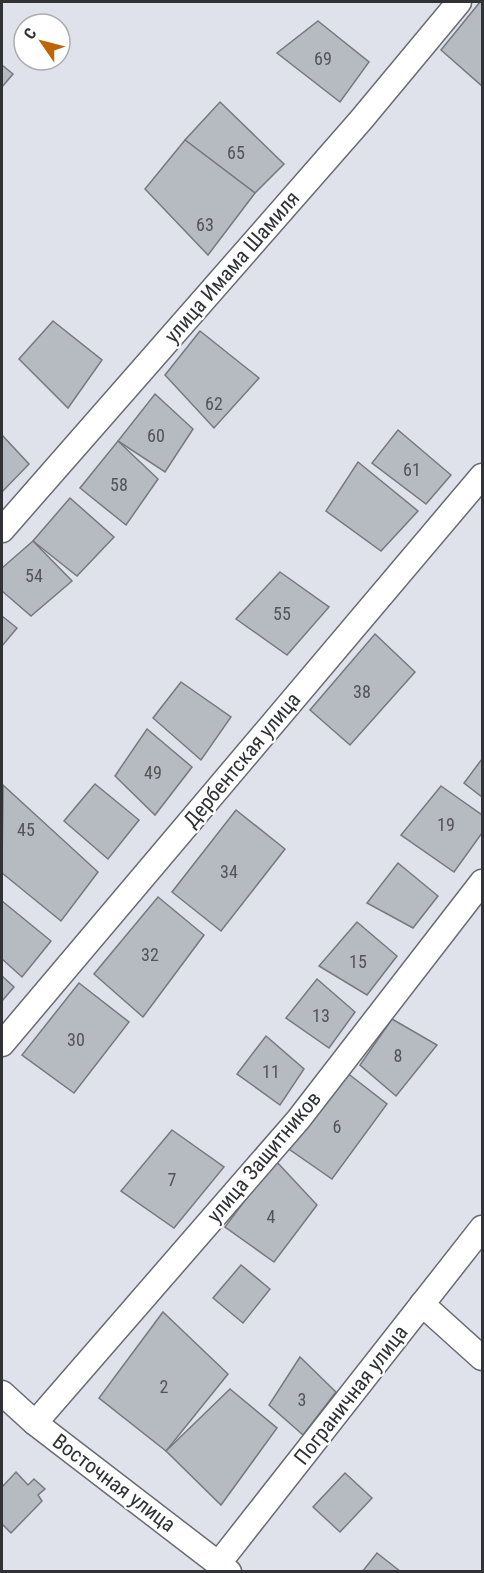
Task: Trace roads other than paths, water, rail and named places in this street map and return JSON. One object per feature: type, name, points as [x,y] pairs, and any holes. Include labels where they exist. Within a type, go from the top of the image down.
[{"type":"street","name":"улица Имама Шамиля","points":[[2,530],[362,120],[459,2]]},
{"type":"street","name":"Дербентская улица","points":[[2,1044],[483,476]]},
{"type":"street","name":"улица Защитников","points":[[35,1423],[298,1120],[483,882]]},
{"type":"street","name":"Пограничная улица","points":[[224,1567],[422,1304],[483,1228]]},
{"type":"street","points":[[422,1304],[483,1358]]},
{"type":"street","name":"Восточная улица","points":[[2,1393],[35,1423],[224,1567]]}]
